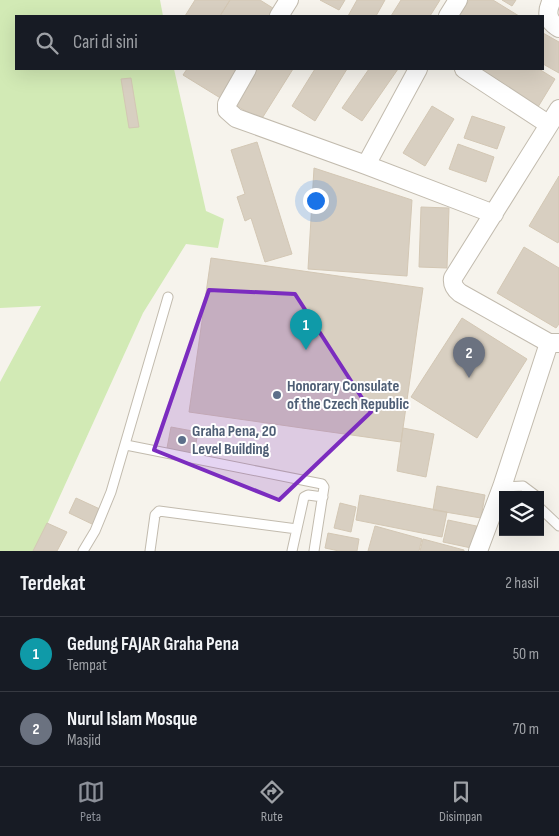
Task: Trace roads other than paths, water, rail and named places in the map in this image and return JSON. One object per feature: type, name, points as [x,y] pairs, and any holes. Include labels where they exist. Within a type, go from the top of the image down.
[{"type":"street","points":[[280,15],[289,0]]},
{"type":"street","points":[[449,15],[458,0]]},
{"type":"street","points":[[552,0],[548,7],[548,17],[551,23],[559,28]]},
{"type":"street","points":[[246,70],[229,98],[227,108],[229,113],[245,122],[366,164],[494,214]]},
{"type":"street","points":[[366,164],[417,70]]},
{"type":"street","points":[[466,70],[548,124]]},
{"type":"street","points":[[478,551],[554,343],[460,293],[453,286],[453,278],[559,109]]},
{"type":"lane","points":[[83,551],[95,531],[111,492],[168,297]]},
{"type":"lane","points":[[126,445],[320,484],[324,487],[314,551]]},
{"type":"lane","points":[[502,487],[523,486],[530,491]]},
{"type":"lane","points":[[292,551],[302,500],[305,495],[323,497]]},
{"type":"lane","points":[[150,551],[155,515],[158,511],[297,529]]},
{"type":"lane","points":[[544,512],[559,526]]},
{"type":"place","name":"Gedung FAJAR Graha Pena","points":[[306,350]]},
{"type":"place","name":"Nurul Islam Mosque","points":[[469,378]]},
{"type":"place","name":"Honorary Consulate of the Czech Republic","points":[[277,395]]},
{"type":"place","name":"Graha Pena, 20 Level Building","points":[[182,440]]}]
